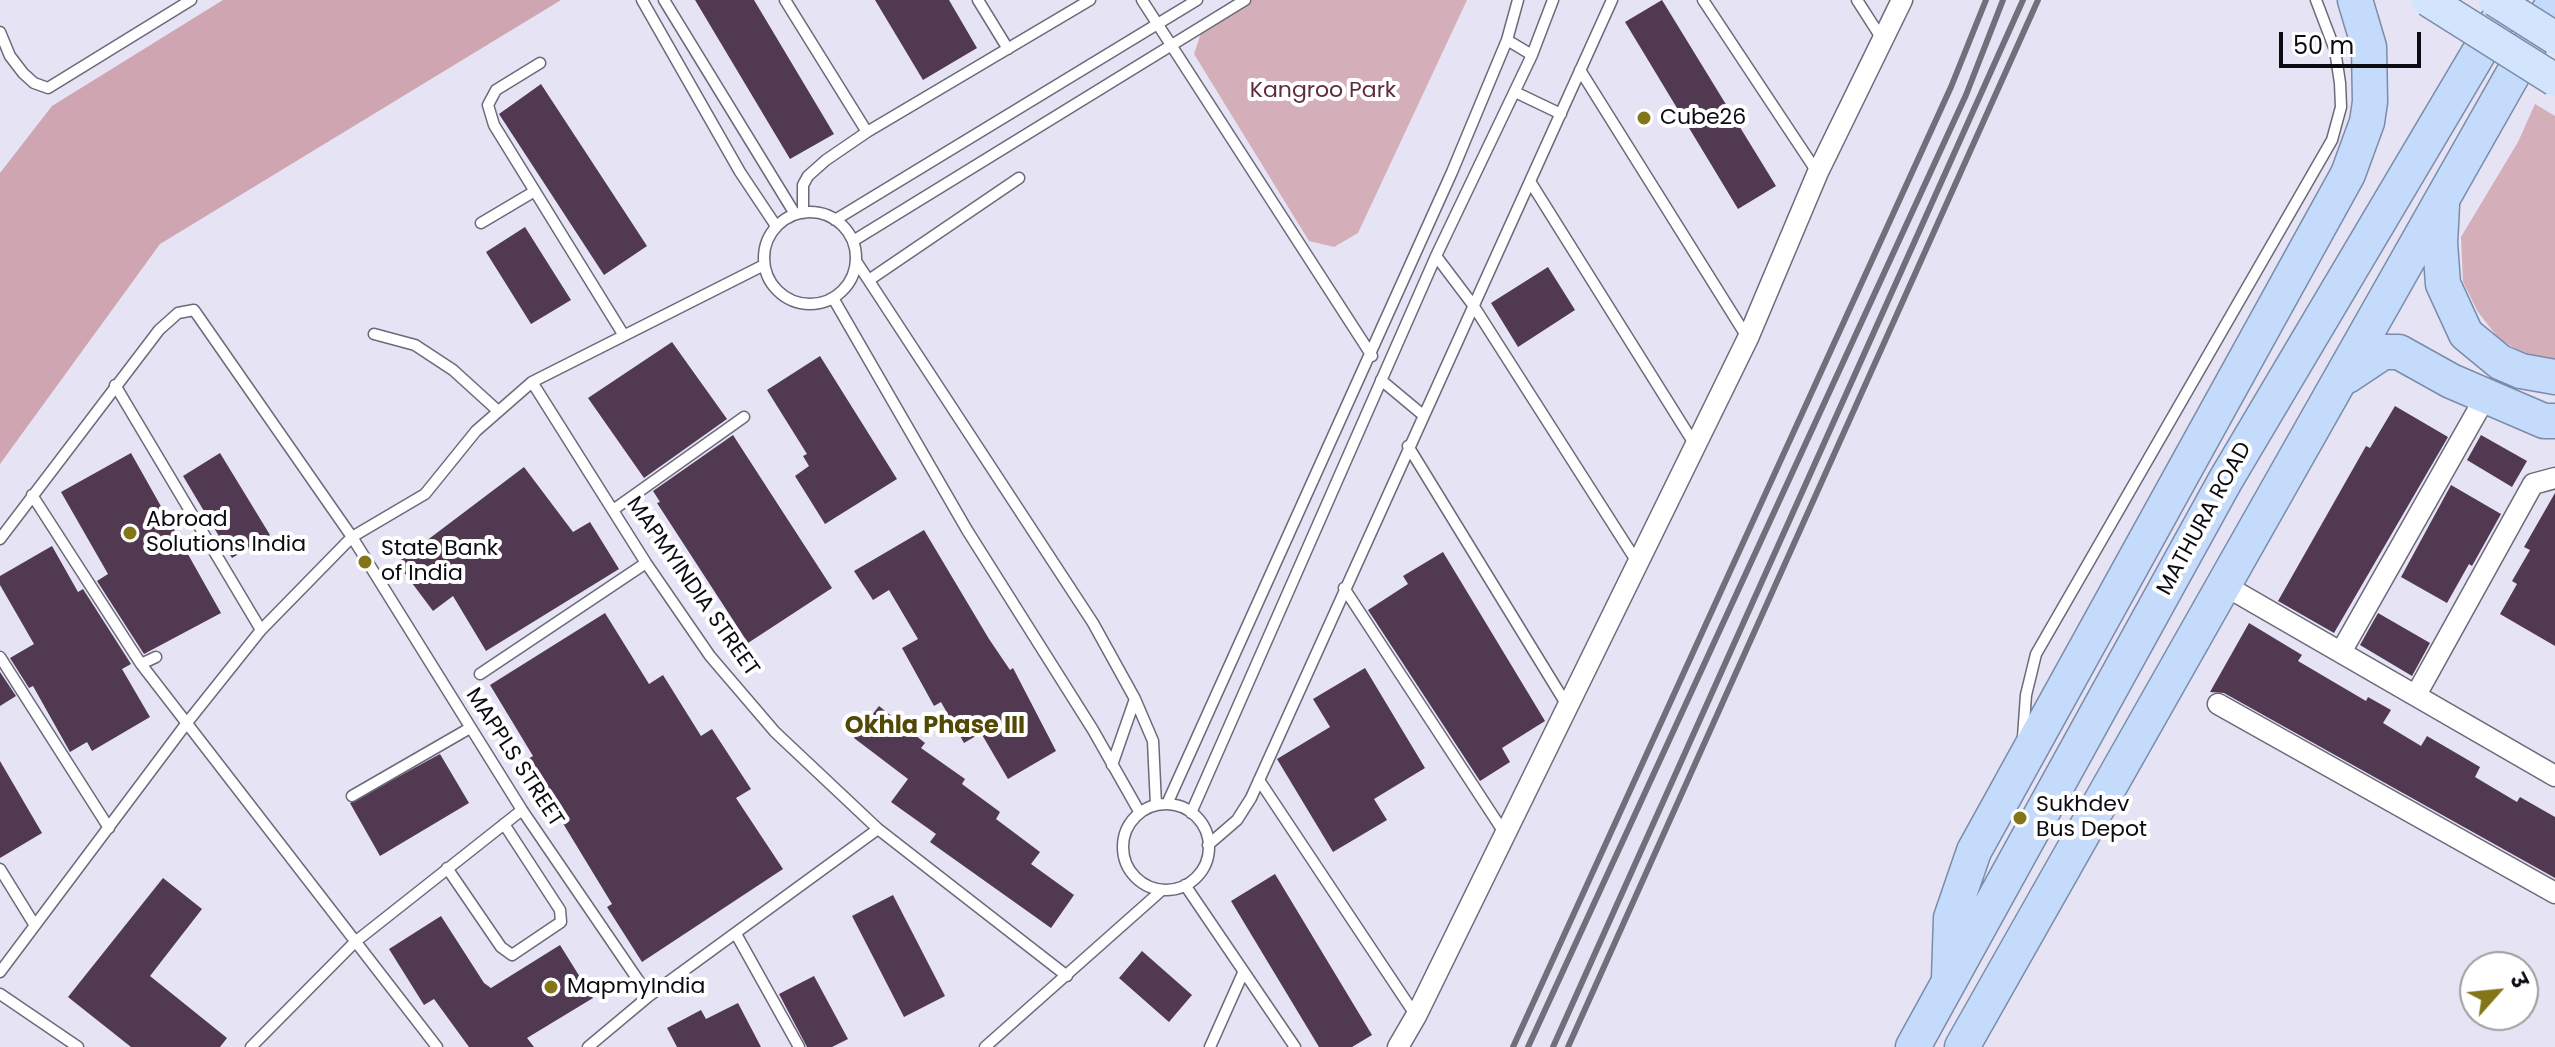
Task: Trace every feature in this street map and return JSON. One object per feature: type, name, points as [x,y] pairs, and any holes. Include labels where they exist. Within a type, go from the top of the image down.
[{"type":"highway","points":[[1948,985],[1951,918],[1974,851],[2348,174],[2367,122],[2370,102],[2369,47],[2355,0]]},
{"type":"highway","name":"MATHURA ROAD","points":[[1913,1047],[2225,481],[2510,0]]},
{"type":"highway","points":[[1962,1047],[2555,0]]},
{"type":"highway","points":[[2443,197],[2440,243],[2443,284],[2466,334],[2482,350],[2521,371],[2555,377]]},
{"type":"highway","points":[[2338,383],[2368,358],[2383,352],[2399,352],[2486,396],[2544,421],[2555,421]]},
{"type":"main road","points":[[2428,0],[2555,80]]},
{"type":"main road","points":[[2495,0],[2555,38]]},
{"type":"street","points":[[1398,1047],[1416,1016],[1748,338],[1818,172],[1902,0]]},
{"type":"street","points":[[2341,652],[2486,396]]},
{"type":"street","points":[[2416,695],[2533,484],[2555,478]]},
{"type":"street","points":[[2224,585],[2555,776]]},
{"type":"street","points":[[2218,704],[2555,893]]},
{"type":"lane","points":[[0,32],[10,56],[23,73],[34,83],[48,88],[191,0]]},
{"type":"lane","points":[[642,0],[740,172],[776,226]]},
{"type":"lane","points":[[664,0],[799,213]]},
{"type":"lane","points":[[785,0],[867,132]]},
{"type":"lane","points":[[978,0],[1008,49]]},
{"type":"lane","points":[[799,213],[803,185],[808,176],[867,132],[1090,0]]},
{"type":"lane","points":[[1142,0],[1169,47],[1372,356]]},
{"type":"lane","points":[[835,220],[1197,0]]},
{"type":"lane","points":[[853,241],[1245,0]]},
{"type":"lane","points":[[1161,805],[1372,356],[1507,40],[1518,0]]},
{"type":"lane","points":[[1191,813],[1436,256],[1532,55],[1553,0]]},
{"type":"lane","points":[[1208,845],[1237,820],[1259,780],[1612,0]]},
{"type":"lane","points":[[1703,0],[1818,172]]},
{"type":"lane","points":[[1857,0],[1882,39]]},
{"type":"lane","points":[[2021,767],[2026,695],[2036,654],[2332,140],[2341,107],[2340,83],[2335,50],[2316,0]]},
{"type":"lane","points":[[1507,40],[1532,55]]},
{"type":"lane","points":[[540,63],[496,90],[488,105],[494,125],[623,334]]},
{"type":"lane","points":[[1580,70],[1748,338]]},
{"type":"lane","points":[[1515,92],[1561,114]]},
{"type":"lane","points":[[869,280],[1019,178]]},
{"type":"lane","points":[[1531,183],[1695,445]]},
{"type":"lane","points":[[481,223],[535,191]]},
{"type":"lane","points":[[856,261],[849,283],[833,298],[806,305],[792,301],[771,283],[764,265],[766,243],[776,226],[799,213],[823,214],[835,220],[853,241],[856,261],[1085,611],[1135,699],[1153,741],[1161,805]]},
{"type":"lane","points":[[1436,256],[1473,305],[1638,564]]},
{"type":"lane","points":[[0,972],[186,724],[261,630],[352,537],[425,494],[497,410],[532,382],[764,265]]},
{"type":"lane","points":[[833,298],[967,530],[1140,813]]},
{"type":"lane","name":"MAPPLS STREET","points":[[115,385],[159,330],[178,313],[194,310],[352,537],[522,810],[649,996]]},
{"type":"lane","points":[[374,334],[415,345],[453,370],[497,410]]},
{"type":"lane","points":[[1381,380],[1423,415]]},
{"type":"lane","name":"MAPMYINDIA STREET","points":[[532,382],[646,563],[710,656],[775,732],[878,829],[1067,976]]},
{"type":"lane","points":[[0,539],[115,385],[261,630]]},
{"type":"lane","points":[[613,510],[744,417]]},
{"type":"lane","points":[[1408,446],[1568,707]]},
{"type":"lane","points":[[32,495],[141,664],[437,1047]]},
{"type":"lane","points":[[480,674],[646,563]]},
{"type":"lane","points":[[1344,588],[1505,834]]},
{"type":"lane","points":[[0,657],[109,828]]},
{"type":"lane","points":[[141,664],[156,657]]},
{"type":"lane","points":[[1112,765],[1135,699]]},
{"type":"lane","points":[[352,796],[470,728]]},
{"type":"lane","points":[[1259,780],[1416,1016]]},
{"type":"lane","points":[[985,1047],[1162,890],[1185,885],[1202,870],[1208,845],[1203,825],[1191,813],[1161,805],[1140,813],[1123,840],[1126,863],[1141,881],[1162,890]]},
{"type":"lane","points":[[251,1047],[355,942],[522,810]]},
{"type":"lane","points":[[447,868],[501,947],[512,955],[561,922],[560,910],[504,824]]},
{"type":"lane","points":[[588,1047],[649,996],[878,829]]},
{"type":"lane","points":[[0,869],[34,924]]},
{"type":"lane","points":[[1185,885],[1295,1047]]},
{"type":"lane","points":[[736,934],[799,1047]]},
{"type":"lane","points":[[1210,1047],[1243,973]]},
{"type":"lane","points":[[0,994],[78,1047]]},
{"type":"green space","name":"Kangroo Park","points":[[1252,0],[1467,0],[1358,233],[1334,247],[1309,241],[1194,54],[1202,30]]},
{"type":"green space","points":[[2535,104],[2555,116],[2555,359],[2533,359],[2499,339],[2478,312],[2463,282],[2461,237],[2518,142]]},
{"type":"shaded area","points":[[223,0],[561,0],[160,244],[0,464],[0,173],[52,106]]},
{"type":"building","points":[[695,0],[754,0],[834,134],[790,159]]},
{"type":"building","points":[[875,0],[949,0],[977,48],[923,80]]},
{"type":"building","points":[[1662,0],[1776,186],[1738,209],[1625,22]]},
{"type":"building","points":[[541,84],[647,246],[604,275],[499,114]]},
{"type":"building","points":[[525,227],[571,300],[531,324],[486,252]]},
{"type":"building","points":[[1548,267],[1575,310],[1518,347],[1491,303]]},
{"type":"building","points":[[672,342],[727,419],[644,478],[588,398]]},
{"type":"building","points":[[820,356],[897,479],[825,524],[795,476],[809,466],[803,456],[807,454],[767,390]]},
{"type":"building","points":[[2395,406],[2448,437],[2334,633],[2278,601],[2366,446],[2370,448]]},
{"type":"building","points":[[733,435],[832,588],[748,643],[657,503],[660,502],[653,491]]},
{"type":"building","points":[[2481,435],[2527,461],[2512,487],[2467,460]]},
{"type":"building","name":"Abroad Solutions India","points":[[131,453],[221,613],[144,654],[97,581],[108,574],[61,492]]},
{"type":"building","points":[[220,453],[270,535],[232,558],[183,476]]},
{"type":"building","points":[[524,467],[573,532],[590,522],[619,569],[486,651],[453,596],[433,611],[397,563]]},
{"type":"building","points":[[2451,485],[2501,514],[2447,603],[2401,577]]},
{"type":"building","points":[[2555,493],[2555,646],[2500,614],[2517,584],[2512,581],[2530,550],[2524,547]]},
{"type":"building","points":[[924,530],[989,639],[1010,670],[1013,668],[1056,751],[1008,779],[981,733],[964,743],[941,702],[934,706],[902,648],[918,639],[889,590],[873,600],[854,571]]},
{"type":"building","points":[[52,546],[78,592],[83,589],[131,664],[122,669],[150,717],[92,751],[87,742],[70,752],[33,686],[29,688],[10,658],[34,644],[0,585],[0,576]]},
{"type":"building","points":[[1443,552],[1545,721],[1502,748],[1510,762],[1480,781],[1368,610],[1408,584],[1403,576]]},
{"type":"building","points":[[605,613],[649,684],[663,675],[701,736],[712,729],[751,789],[736,798],[783,869],[642,962],[607,907],[612,904],[525,761],[533,756],[490,685]]},
{"type":"building","points":[[2378,613],[2430,643],[2412,676],[2360,645]]},
{"type":"building","points":[[2249,623],[2302,655],[2298,661],[2366,701],[2368,697],[2391,710],[2383,723],[2421,746],[2427,736],[2480,767],[2475,777],[2517,802],[2520,797],[2555,817],[2555,878],[2224,693],[2210,692]]},
{"type":"building","points":[[1365,668],[1425,768],[1374,799],[1387,820],[1333,852],[1277,759],[1330,727],[1313,699]]},
{"type":"building","points":[[0,672],[16,696],[0,706]]},
{"type":"building","points":[[879,706],[925,743],[921,748],[965,779],[962,784],[1000,812],[996,819],[1040,852],[1031,864],[1074,895],[1051,928],[930,842],[936,834],[891,802],[908,779],[854,738]]},
{"type":"building","points":[[440,754],[469,803],[380,856],[350,803]]},
{"type":"building","points":[[0,761],[42,833],[0,858]]},
{"type":"building","points":[[1275,874],[1372,1035],[1352,1047],[1319,1047],[1231,901]]},
{"type":"building","points":[[163,878],[202,909],[150,976],[227,1038],[220,1047],[131,1047],[68,997]]},
{"type":"building","points":[[893,895],[945,996],[904,1017],[852,916]]},
{"type":"building","points":[[441,916],[484,983],[491,988],[560,945],[593,998],[527,1038],[534,1047],[469,1047],[434,999],[424,1005],[389,949]]},
{"type":"building","points":[[1142,951],[1192,995],[1169,1022],[1119,978]]},
{"type":"building","points":[[814,976],[848,1039],[832,1047],[807,1047],[779,994]]},
{"type":"building","points":[[738,1003],[761,1047],[677,1047],[667,1028],[701,1010],[706,1019]]},
{"type":"railway","points":[[1513,1047],[1951,87],[1986,0]]},
{"type":"railway","points":[[1528,1047],[1966,95],[2003,0]]},
{"type":"railway","points":[[1553,1047],[2023,0]]},
{"type":"railway","points":[[1568,1047],[2038,0]]},
{"type":"place","name":"Cube26","points":[[1644,118]]},
{"type":"place","name":"Abroad Solutions India","points":[[130,533]]},
{"type":"place","name":"State Bank of India","points":[[365,562]]},
{"type":"place","name":"Sukhdev Bus Depot","points":[[2020,818]]},
{"type":"place","name":"MapmyIndia","points":[[551,987]]},
{"type":"district","name":"Okhla Phase III","points":[[935,727]]}]
